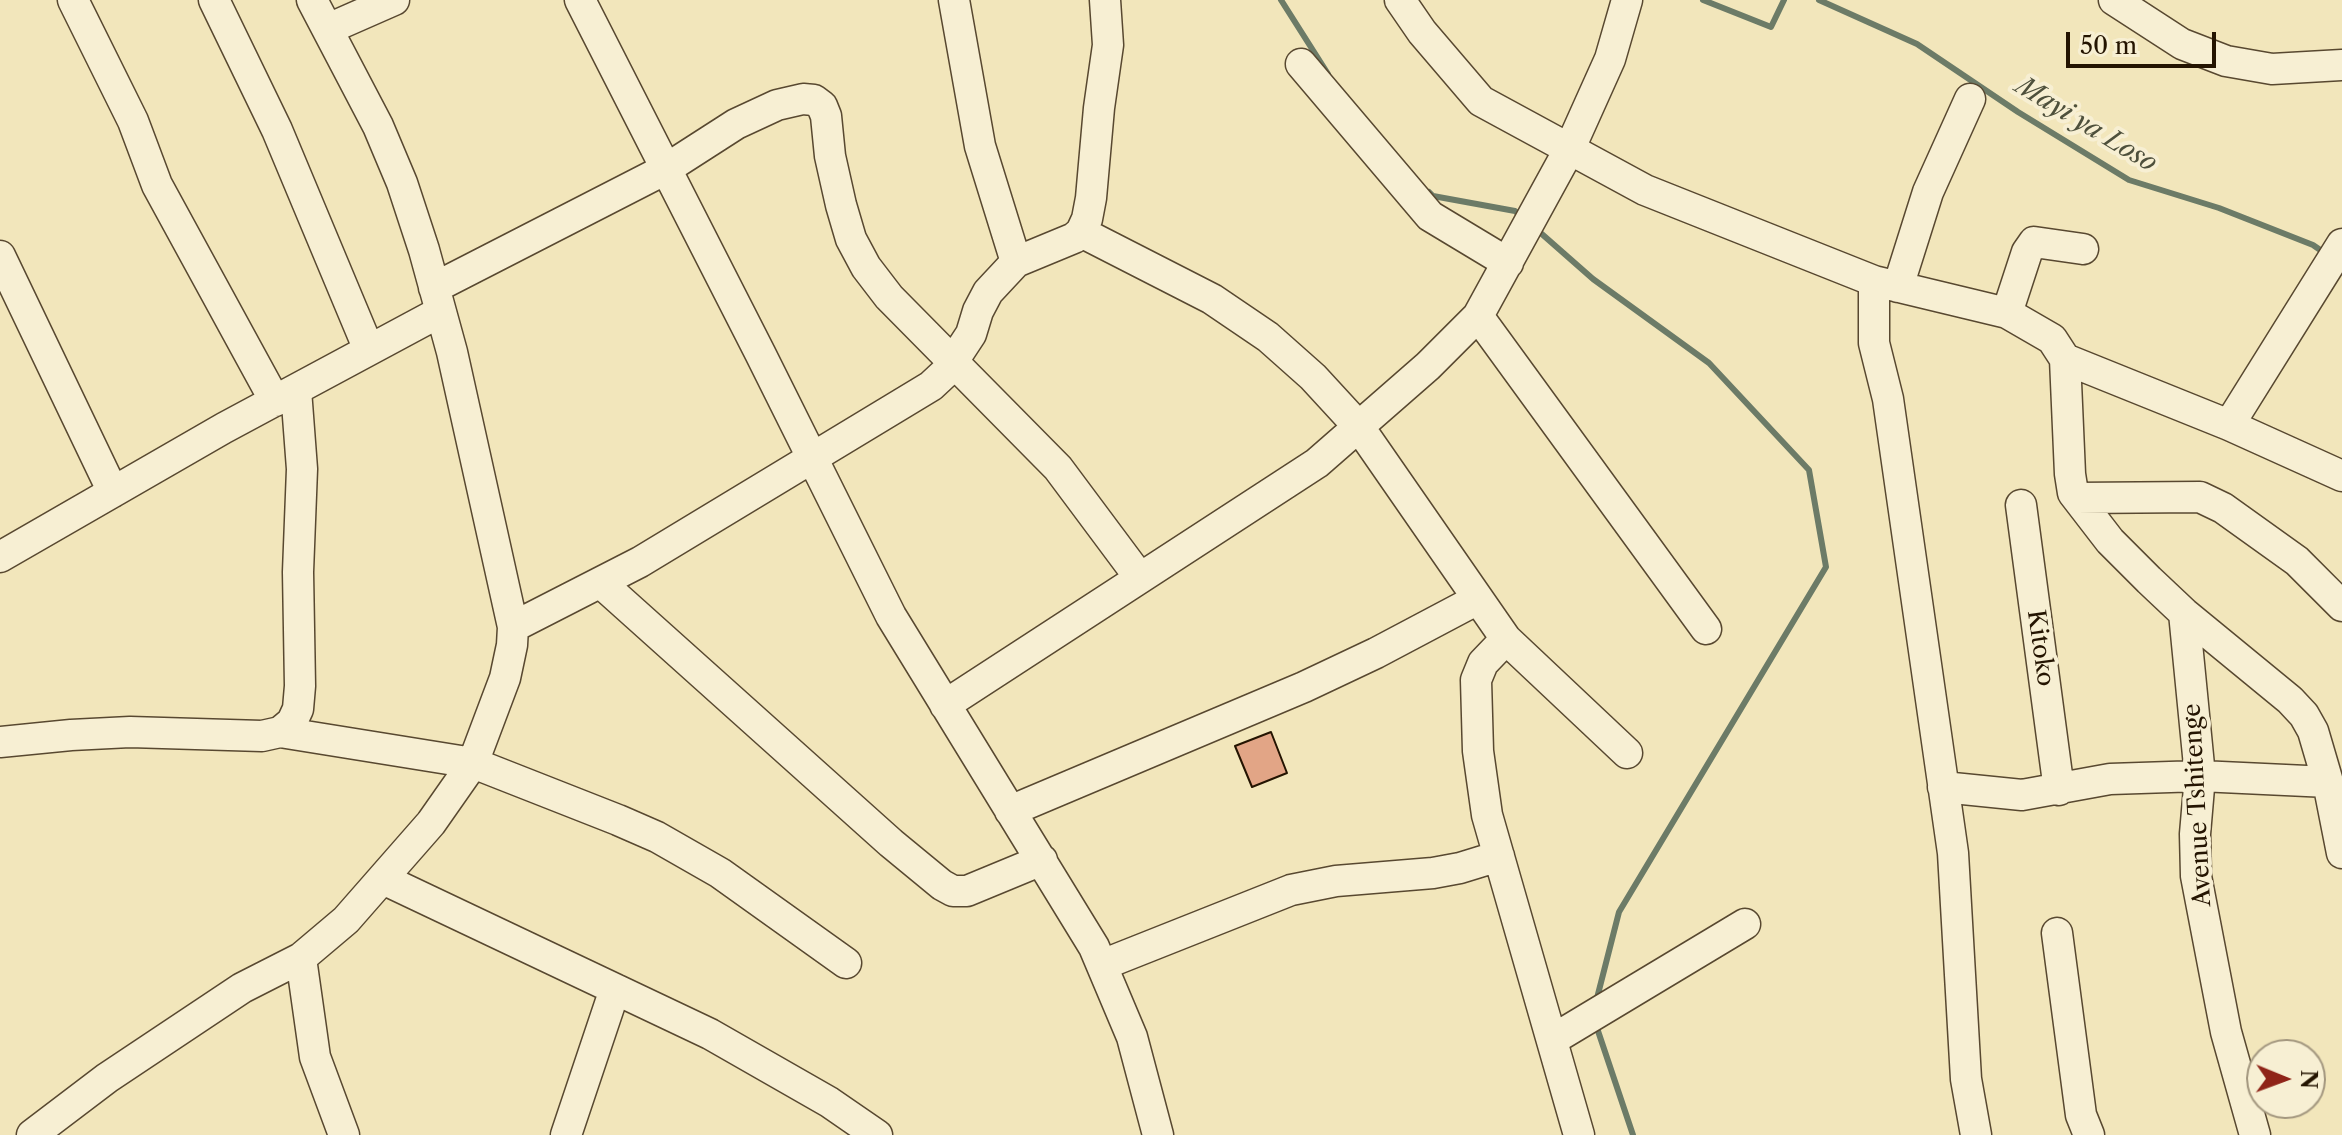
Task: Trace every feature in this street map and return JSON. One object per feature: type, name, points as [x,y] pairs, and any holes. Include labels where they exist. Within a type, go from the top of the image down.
[{"type":"street","points":[[73,0],[133,121],[157,185],[285,395],[302,469],[298,572],[300,686],[298,709],[292,722],[280,732]]},
{"type":"street","points":[[214,0],[277,130],[369,350]]},
{"type":"street","points":[[32,1135],[107,1078],[242,988],[301,958],[346,920],[431,823],[473,763],[505,678],[513,627],[452,352],[402,183],[378,126],[312,0]]},
{"type":"street","points":[[328,29],[394,0]]},
{"type":"street","points":[[580,0],[891,616],[1094,947],[1132,1037],[1158,1135]]},
{"type":"street","points":[[954,0],[980,146],[1016,262]]},
{"type":"street","points":[[513,627],[640,562],[931,386],[954,361],[971,334],[988,292],[1016,262],[1074,238],[1081,232],[1091,198],[1108,45],[1105,0]]},
{"type":"street","points":[[1400,0],[1422,32],[1481,101],[1645,190],[1886,284],[2007,313],[2052,339],[2065,359],[2070,474],[2077,498],[2110,541],[2184,613],[2304,715],[2313,731],[2328,782],[2342,853]]},
{"type":"street","points":[[945,705],[1317,463],[1428,366],[1478,316],[1570,148],[1610,59],[1627,0]]},
{"type":"street","points":[[2114,0],[2182,44],[2226,61],[2272,69],[2342,65]]},
{"type":"street","points":[[1301,64],[1430,216],[1508,263]]},
{"type":"street","points":[[0,557],[369,350],[437,300],[666,169],[736,124],[777,105],[803,99],[814,100],[822,106],[841,205],[857,253],[889,297],[1058,468],[1140,578]]},
{"type":"street","points":[[1970,99],[1886,284],[1874,343],[1888,399],[1953,853],[1966,1079],[1976,1135]]},
{"type":"street","points":[[1081,232],[1212,299],[1268,337],[1313,377],[1359,427],[1506,639],[1627,753]]},
{"type":"street","points":[[2007,313],[2027,252],[2034,242],[2083,249]]},
{"type":"street","points":[[2229,425],[2336,253]]},
{"type":"street","points":[[0,256],[113,492]]},
{"type":"street","points":[[1478,316],[1706,629]]},
{"type":"street","points":[[2065,359],[2229,425],[2342,476]]},
{"type":"street","points":[[2077,498],[2200,497],[2223,508],[2297,561],[2342,606]]},
{"type":"street","name":"Kitoko","points":[[2021,505],[2059,790]]},
{"type":"street","points":[[601,583],[942,885],[953,891],[967,891],[1042,860]]},
{"type":"street","points":[[1010,811],[1304,687],[1478,599]]},
{"type":"street","name":"Avenue Tshitenge","points":[[2184,613],[2200,776],[2195,834],[2196,876],[2226,1032],[2255,1135]]},
{"type":"street","points":[[1506,639],[1483,663],[1476,680],[1478,751],[1487,815],[1579,1135]]},
{"type":"street","points":[[0,742],[115,733],[262,736],[280,732],[473,763],[657,837],[720,873],[846,963]]},
{"type":"street","points":[[1943,787],[2022,795],[2110,779],[2200,776],[2328,782]]},
{"type":"street","points":[[1102,965],[1291,890],[1336,881],[1447,871],[1499,856]]},
{"type":"street","points":[[383,879],[710,1034],[829,1102],[877,1135]]},
{"type":"street","points":[[1552,1040],[1745,924]]},
{"type":"street","points":[[2057,933],[2081,1115],[2089,1135]]},
{"type":"street","points":[[301,958],[315,1057],[344,1135]]},
{"type":"street","points":[[566,1135],[615,989]]},
{"type":"building","points":[[1271,732],[1287,773],[1252,787],[1235,746]]},
{"type":"waterway","points":[[1281,0],[1328,74]]},
{"type":"waterway","name":"Mayi ya Loso","points":[[1703,0],[1771,27],[1784,0]]},
{"type":"waterway","name":"Mayi ya Loso","points":[[1819,0],[1917,44],[2018,112],[2129,180],[2219,208],[2313,245],[2326,254]]},
{"type":"waterway","points":[[1429,192],[1433,196],[1515,211],[1523,218]]},
{"type":"waterway","points":[[1535,228],[1593,279],[1709,363],[1809,470],[1826,567],[1619,912],[1596,1002]]},
{"type":"waterway","points":[[1596,1025],[1633,1135]]}]
